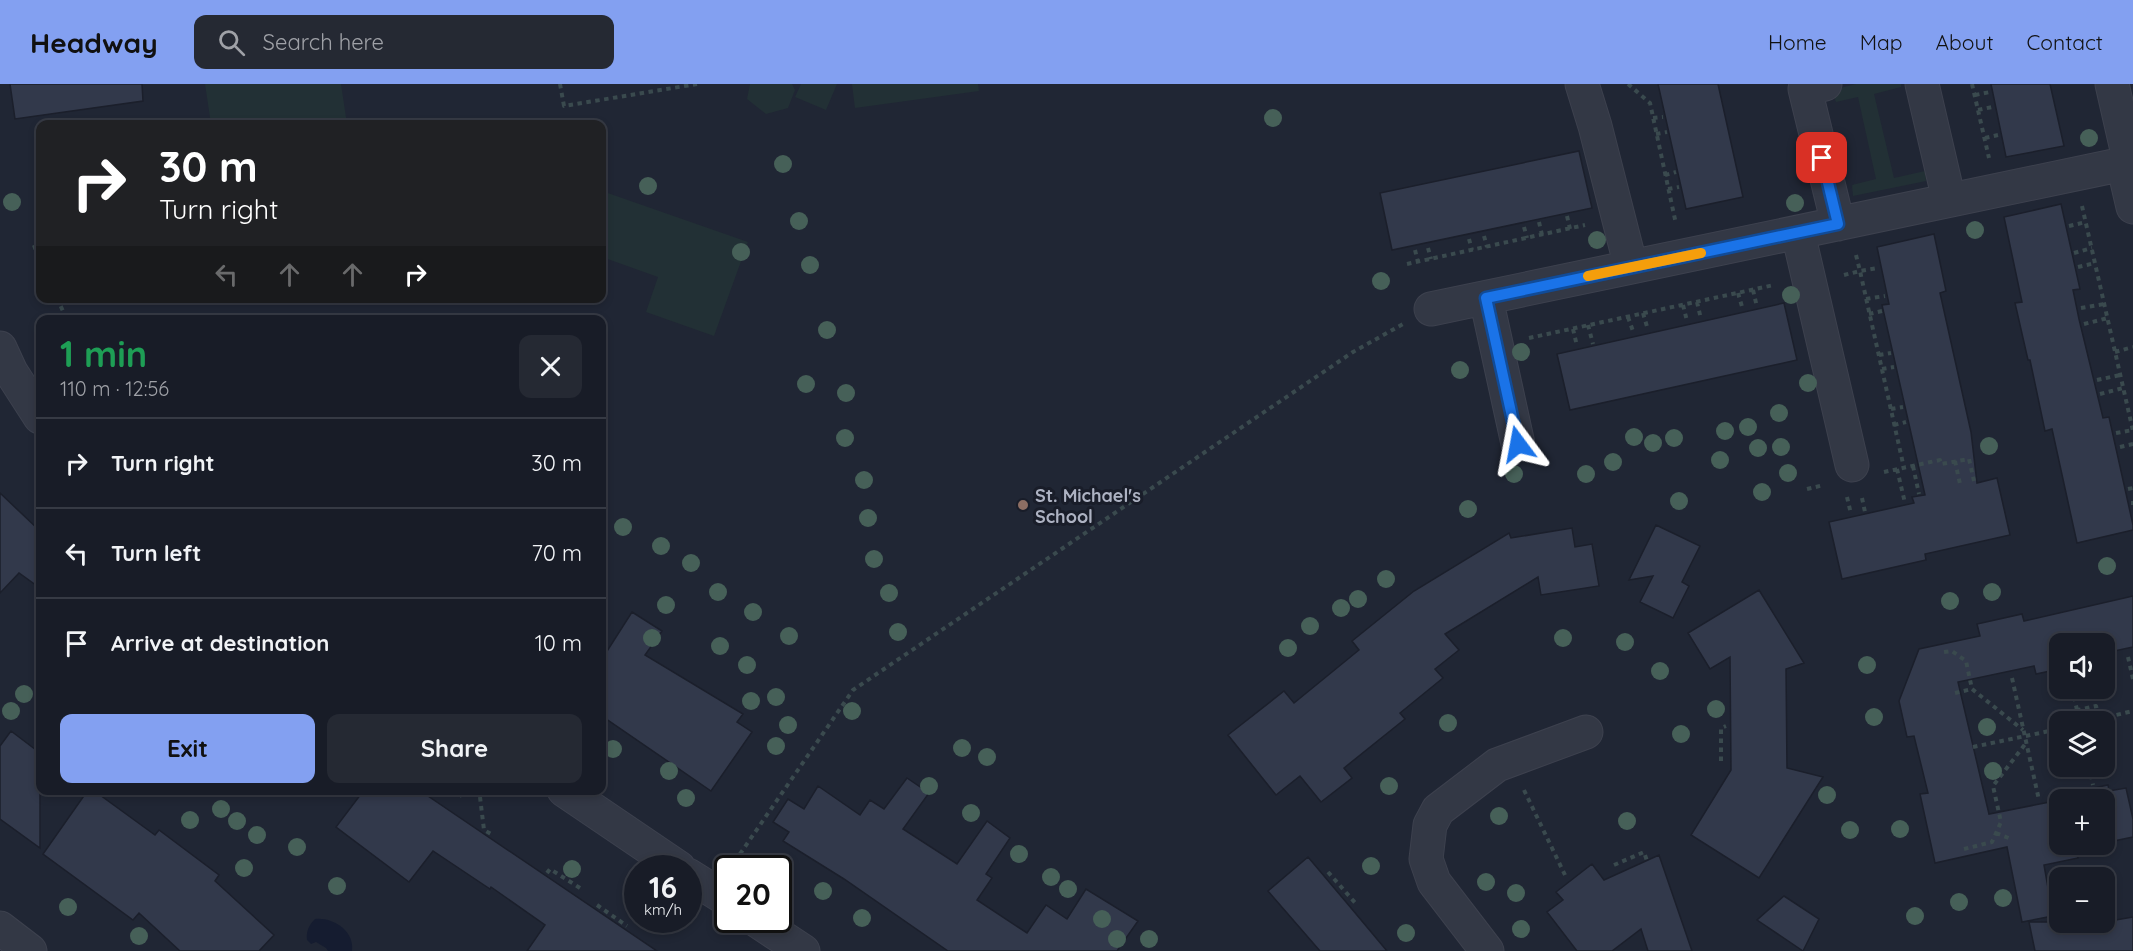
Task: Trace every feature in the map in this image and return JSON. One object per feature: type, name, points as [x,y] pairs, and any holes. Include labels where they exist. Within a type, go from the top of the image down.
[{"type":"street","points":[[1582,84],[1631,267]]},
{"type":"street","points":[[1825,84],[1805,89],[1838,224]]},
{"type":"street","points":[[1922,84],[1949,200]]},
{"type":"street","points":[[2112,84],[2129,163],[2133,207]]},
{"type":"street","points":[[1431,309],[2129,163]]},
{"type":"street","points":[[1798,233],[1809,280],[1865,470]]},
{"type":"street","points":[[1486,298],[1518,444]]},
{"type":"street","points":[[0,348],[11,372],[36,411]]},
{"type":"street","points":[[1488,951],[1434,882],[1426,859],[1430,825],[1438,810],[1497,765],[1586,732]]},
{"type":"street","points":[[571,795],[660,855]]},
{"type":"street","points":[[0,928],[30,951]]},
{"type":"street","points":[[776,933],[803,951]]},
{"type":"path","points":[[560,84],[564,106],[697,84]]},
{"type":"path","points":[[1629,84],[1650,103],[1676,227]]},
{"type":"path","points":[[1972,84],[1989,159]]},
{"type":"path","points":[[1975,95],[1990,92]]},
{"type":"path","points":[[1978,110],[1992,107]]},
{"type":"path","points":[[1653,118],[1663,117]]},
{"type":"path","points":[[1656,134],[1667,132]]},
{"type":"path","points":[[1984,138],[1998,135]]},
{"type":"path","points":[[1665,175],[1676,172]]},
{"type":"path","points":[[2075,174],[2133,430],[2116,433]]},
{"type":"path","points":[[1668,189],[1679,187]]},
{"type":"path","points":[[1568,216],[1570,229]]},
{"type":"path","points":[[1407,264],[1619,218]]},
{"type":"path","points":[[1539,222],[1542,235]]},
{"type":"path","points":[[2069,226],[2086,222]]},
{"type":"path","points":[[1524,227],[1527,238]]},
{"type":"path","points":[[1484,236],[1487,247]]},
{"type":"path","points":[[1470,239],[1472,250]]},
{"type":"path","points":[[34,245],[36,251]]},
{"type":"path","points":[[1428,248],[1431,259]]},
{"type":"path","points":[[2074,253],[2092,248]]},
{"type":"path","points":[[1415,250],[1418,262]]},
{"type":"path","points":[[2078,267],[2095,262]]},
{"type":"path","points":[[1496,345],[1738,293],[1878,268]]},
{"type":"path","points":[[1860,271],[1904,468]]},
{"type":"path","points":[[1753,290],[1757,307]]},
{"type":"path","points":[[1738,293],[1743,310]]},
{"type":"path","points":[[1866,299],[1885,296]]},
{"type":"path","points":[[1697,302],[1701,319]]},
{"type":"path","points":[[2081,308],[2104,304]]},
{"type":"path","points":[[1683,305],[1687,321]]},
{"type":"path","points":[[740,854],[853,690],[1353,352],[1431,309]]},
{"type":"path","points":[[1869,314],[1882,311]]},
{"type":"path","points":[[1643,314],[1647,330]]},
{"type":"path","points":[[1628,317],[1634,334]]},
{"type":"path","points":[[2084,324],[2108,318]]},
{"type":"path","points":[[1588,325],[1593,344]]},
{"type":"path","points":[[1573,329],[1577,346]]},
{"type":"path","points":[[2115,352],[2133,347]]},
{"type":"path","points":[[1879,355],[1891,353]]},
{"type":"path","points":[[1882,369],[1894,367]]},
{"type":"path","points":[[2097,380],[2121,375]]},
{"type":"path","points":[[2100,394],[2123,388]]},
{"type":"path","points":[[1891,409],[1903,407]]},
{"type":"path","points":[[1894,425],[1906,422]]},
{"type":"path","points":[[2120,447],[2133,444]]},
{"type":"path","points":[[1865,470],[1898,469],[1940,460],[1941,464],[1969,459],[1974,481]]},
{"type":"path","points":[[1955,461],[1960,484]]},
{"type":"path","points":[[1913,466],[1918,494]]},
{"type":"path","points":[[1898,469],[1905,503]]},
{"type":"path","points":[[1807,489],[1826,485]]},
{"type":"path","points":[[1944,652],[1952,651],[1966,661],[1972,689],[2024,730]]},
{"type":"path","points":[[2128,657],[2133,679]]},
{"type":"path","points":[[2012,678],[2039,800]]},
{"type":"path","points":[[1955,693],[1972,689]]},
{"type":"path","points":[[2074,699],[2077,710]]},
{"type":"path","points":[[2073,711],[2096,706],[2097,711]]},
{"type":"path","points":[[2115,716],[2133,711]]},
{"type":"path","points":[[1721,761],[1721,728],[1726,726]]},
{"type":"path","points":[[1973,747],[2049,732]]},
{"type":"path","points":[[1964,849],[1992,842],[2001,822],[1993,786],[2026,743]]},
{"type":"path","points":[[1509,760],[1565,874]]},
{"type":"path","points":[[2091,777],[2092,785]]},
{"type":"path","points":[[480,797],[484,830],[491,834]]},
{"type":"path","points":[[1996,833],[2011,839]]},
{"type":"path","points":[[1614,865],[1644,852],[1647,861]]},
{"type":"path","points":[[547,873],[549,869],[580,888]]},
{"type":"path","points":[[1328,872],[1357,905]]},
{"type":"path","points":[[597,905],[624,924]]},
{"type":"shaded area","points":[[205,84],[341,84],[346,120],[210,120]]},
{"type":"shaded area","points":[[750,84],[792,84],[795,90],[788,108],[766,114],[747,99]]},
{"type":"shaded area","points":[[801,84],[837,84],[826,110],[795,97]]},
{"type":"shaded area","points":[[852,84],[978,84],[979,91],[855,108]]},
{"type":"shaded area","points":[[1856,84],[1901,84],[1901,87],[1874,94],[1894,178],[1925,171],[1926,181],[1853,196],[1852,185],[1876,179],[1858,97],[1836,102],[1832,90]]},
{"type":"shaded area","points":[[606,192],[748,242],[714,336],[646,312],[658,277],[606,258]]},
{"type":"water","points":[[315,919],[329,920],[341,927],[350,937],[352,951],[328,951],[316,942],[311,944],[307,940],[307,934]]},
{"type":"building","points":[[10,84],[142,84],[143,101],[15,119]]},
{"type":"building","points":[[1658,84],[1718,84],[1743,197],[1686,209]]},
{"type":"building","points":[[1991,84],[2050,84],[2064,146],[2006,157]]},
{"type":"building","points":[[1579,151],[1592,208],[1392,250],[1380,193]]},
{"type":"building","points":[[2061,204],[2080,289],[2073,290],[2079,319],[2103,418],[2109,417],[2133,525],[2133,530],[2077,543],[2052,429],[2045,431],[2015,303],[2022,302],[2004,217]]},
{"type":"building","points":[[1934,234],[1946,291],[1940,293],[1971,432],[1977,483],[1997,478],[2010,535],[1925,554],[1926,560],[1842,579],[1829,522],[1914,503],[1912,497],[1925,495],[1882,305],[1889,304],[1877,247]]},
{"type":"building","points":[[1784,303],[1797,360],[1570,410],[1557,354]]},
{"type":"building","points":[[0,493],[36,527],[36,585],[19,573],[0,593]]},
{"type":"building","points":[[1656,525],[1700,546],[1682,582],[1689,586],[1673,618],[1640,602],[1653,576],[1629,580]]},
{"type":"building","points":[[1572,528],[1575,547],[1592,544],[1599,586],[1541,595],[1538,577],[1445,634],[1459,650],[1435,669],[1443,678],[1400,713],[1405,719],[1344,768],[1352,778],[1321,802],[1300,776],[1276,795],[1228,735],[1284,691],[1294,703],[1359,650],[1352,641],[1414,591],[1509,533],[1511,538]]},
{"type":"building","points":[[1759,590],[1804,663],[1786,669],[1787,768],[1823,777],[1759,878],[1691,835],[1731,770],[1730,657],[1710,669],[1688,633]]},
{"type":"building","points":[[2133,596],[2133,647],[2115,651],[2115,633],[2049,633],[2049,671],[2036,674],[2034,666],[1958,682],[1989,814],[2049,802],[2049,855],[2077,855],[2078,858],[2044,865],[2049,893],[2049,917],[2022,922],[2007,847],[1935,863],[1920,794],[1928,793],[1914,736],[1907,737],[1899,701],[1919,649],[1980,636],[1977,624],[2022,614],[2024,621]]},
{"type":"building","points":[[632,612],[662,631],[645,655],[743,714],[737,722],[752,732],[711,791],[606,719],[606,653]]},
{"type":"building","points":[[11,731],[36,750],[36,795],[40,795],[40,848],[0,819],[0,746]]},
{"type":"building","points":[[907,778],[929,793],[903,829],[957,864],[987,821],[1010,838],[986,874],[992,878],[977,900],[1027,933],[1046,905],[1067,919],[1086,889],[1138,921],[1117,951],[948,951],[844,879],[783,841],[789,832],[773,822],[788,799],[804,809],[818,786],[860,815],[870,800],[884,809]]},
{"type":"building","points":[[2108,785],[2109,789],[2089,789]]},
{"type":"building","points":[[2126,788],[2133,819],[2133,837],[2115,841],[2115,790]]},
{"type":"building","points":[[84,795],[100,795],[155,835],[159,830],[219,875],[215,881],[274,935],[259,951],[180,951],[139,913],[133,920],[43,854]]},
{"type":"building","points":[[360,795],[426,795],[624,929],[624,933],[630,933],[657,951],[527,951],[545,925],[491,887],[490,889],[433,851],[409,882],[336,827]]},
{"type":"building","points":[[1659,855],[1692,951],[1648,951],[1641,929],[1612,951],[1577,951],[1547,912],[1563,900],[1556,892],[1592,864],[1604,880]]},
{"type":"building","points":[[1308,857],[1387,951],[1320,951],[1268,891]]},
{"type":"building","points":[[1784,896],[1819,919],[1803,951],[1757,920]]},
{"type":"building","points":[[2133,917],[2133,951],[2035,951],[2029,922],[2049,922],[2049,933],[2115,933],[2115,920]]},
{"type":"slow traffic","points":[[1588,276],[1701,253]]},
{"type":"place","name":"St. Michael's School","points":[[1023,505]]},
{"type":"route","points":[[1518,444],[1486,298],[1838,224],[1822,158]]}]
